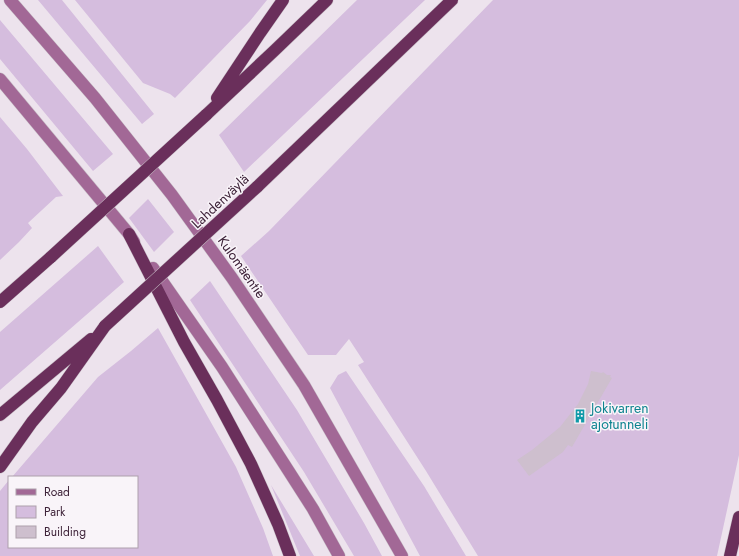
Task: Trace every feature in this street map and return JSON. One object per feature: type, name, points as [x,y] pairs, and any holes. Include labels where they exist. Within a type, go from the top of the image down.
[{"type":"highway","points":[[206,115],[260,33],[284,0]]},
{"type":"highway","points":[[0,302],[206,115],[327,0]]},
{"type":"highway","name":"Lahdenväylä","points":[[0,415],[105,326],[257,187],[452,0]]},
{"type":"highway","points":[[129,234],[184,342],[251,464],[278,524],[290,556]]},
{"type":"highway","points":[[0,467],[32,422],[61,388],[105,326]]},
{"type":"highway","points":[[730,556],[739,517]]},
{"type":"main road","name":"Kulomäentie","points":[[10,0],[95,98],[172,195],[232,278],[304,385],[402,556]]},
{"type":"main road","points":[[0,79],[129,234],[222,367],[313,509],[339,556]]},
{"type":"green space","points":[[38,0],[62,0],[154,114],[142,124]]},
{"type":"green space","points":[[75,0],[267,0],[250,21],[175,98],[170,94],[143,83]]},
{"type":"green space","points":[[357,0],[425,0],[244,172],[219,135]]},
{"type":"green space","points":[[493,0],[739,0],[739,455],[717,556],[478,556],[358,365],[364,362],[349,339],[336,355],[308,355],[241,256],[269,231]]},
{"type":"green space","points":[[0,20],[113,154],[93,171],[0,59]]},
{"type":"green space","points":[[0,117],[63,196],[56,197],[28,223],[32,228],[0,260]]},
{"type":"green space","points":[[148,199],[174,232],[154,252],[129,218]]},
{"type":"green space","points":[[98,246],[124,282],[0,390],[0,332]]},
{"type":"green space","points":[[210,281],[297,410],[382,556],[354,556],[304,472],[190,300]]},
{"type":"green space","points":[[158,328],[236,467],[263,528],[273,556],[0,556],[0,491],[8,481],[8,548],[138,548],[138,476],[13,476],[98,377]]},
{"type":"green space","points":[[346,371],[424,486],[466,556],[420,556],[330,388],[338,375]]},
{"type":"green space","points":[[271,485],[314,556],[300,556]]},
{"type":"building","name":"Jokivarren ajotunneli","points":[[591,371],[603,372],[607,375],[611,375],[610,377],[612,378],[572,447],[568,445],[563,452],[529,476],[517,460],[560,427],[578,404],[588,384]]},
{"type":"place","name":"Jokivarren ajotunneli","points":[[580,416]]}]
